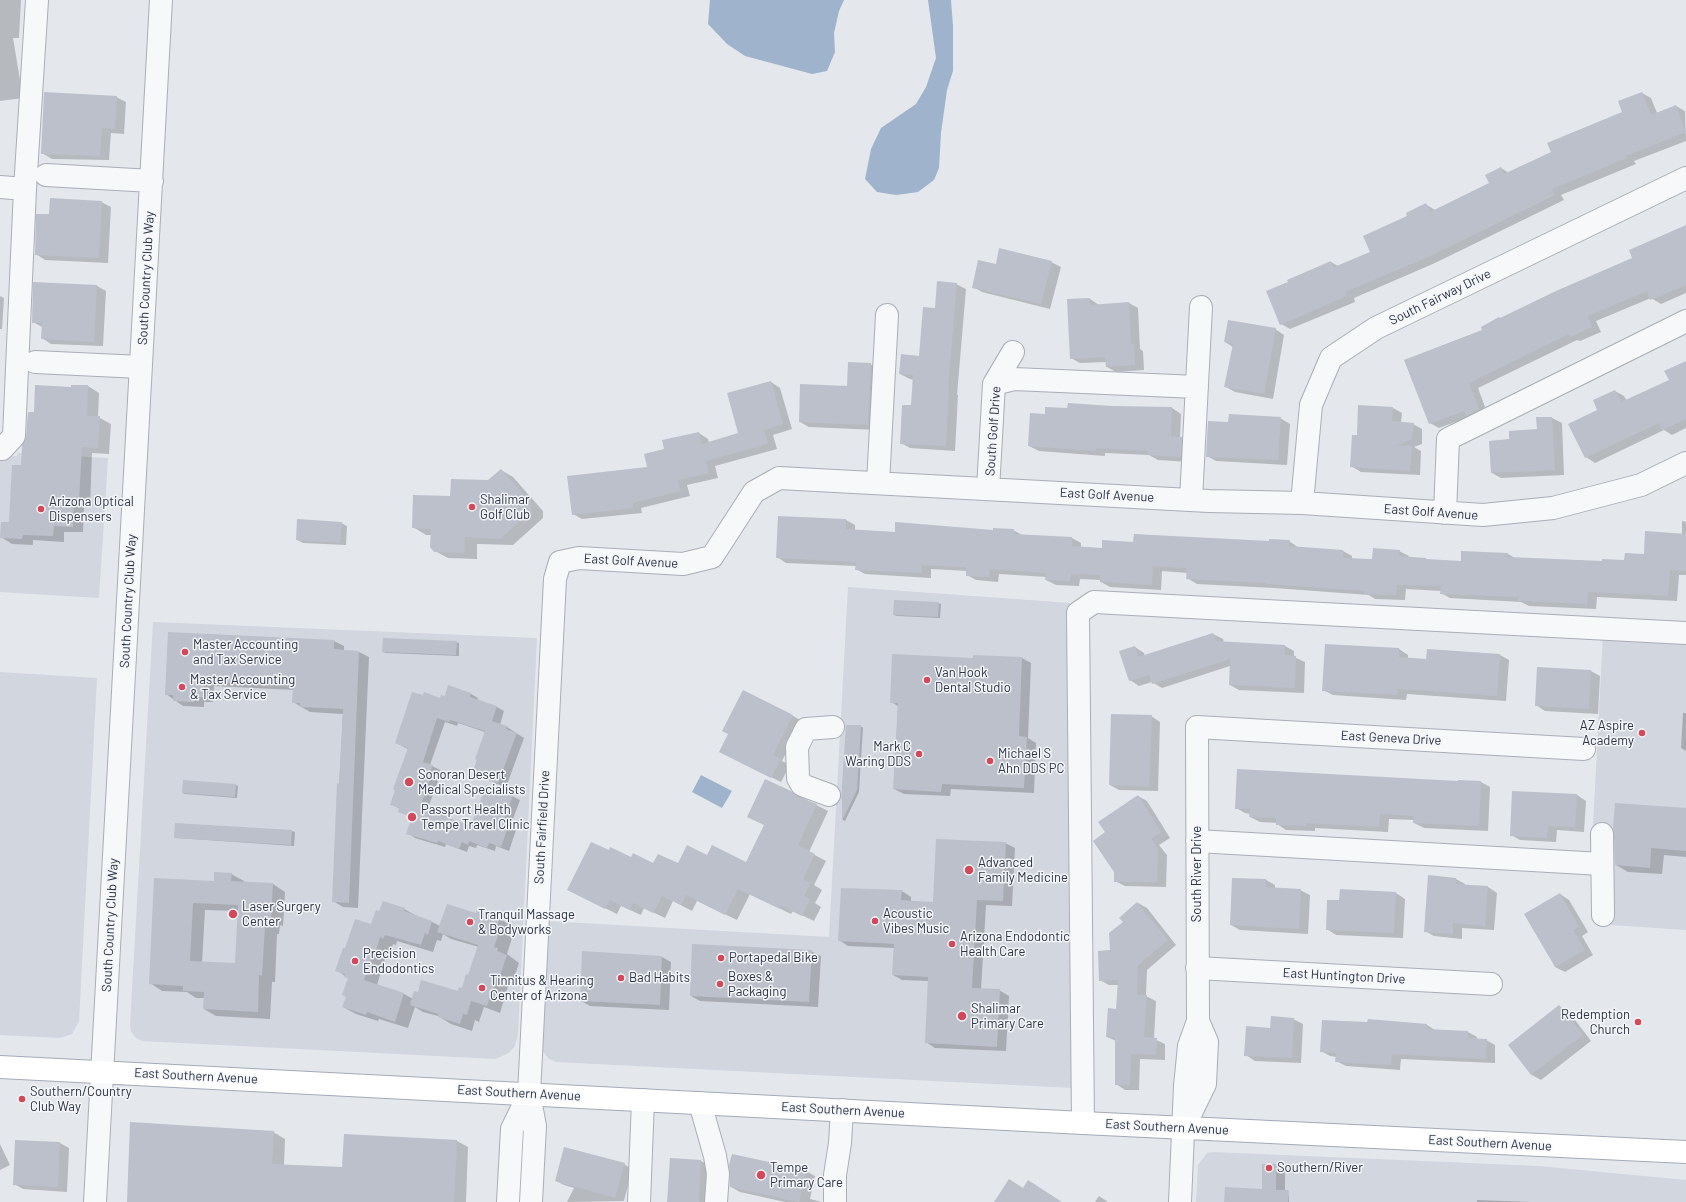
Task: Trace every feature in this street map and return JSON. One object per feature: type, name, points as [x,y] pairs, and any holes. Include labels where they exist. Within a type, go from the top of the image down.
[{"type":"main road","name":"East Southern Avenue","points":[[0,1067],[102,1071],[1083,1123],[1686,1152]]},
{"type":"street","points":[[0,449],[14,436],[37,0]]},
{"type":"street","name":"South Country Club Way","points":[[95,1202],[161,0]]},
{"type":"street","points":[[46,175],[152,181]]},
{"type":"street","name":"South Fairway Drive","points":[[1302,503],[1311,405],[1331,358],[1376,328],[1686,178]]},
{"type":"street","points":[[0,187],[26,189]]},
{"type":"street","points":[[1191,500],[1201,307]]},
{"type":"street","points":[[878,483],[887,315]]},
{"type":"street","points":[[1445,512],[1448,439],[1686,321]]},
{"type":"street","name":"South Golf Drive","points":[[988,489],[994,384],[1013,352]]},
{"type":"street","points":[[35,362],[141,367]]},
{"type":"street","points":[[994,384],[1014,379],[1197,387]]},
{"type":"street","name":"East Golf Avenue","points":[[560,562],[579,558],[683,564],[712,557],[754,492],[779,478],[1191,500],[1302,503],[1483,515],[1553,508],[1641,485],[1686,463]]},
{"type":"street","name":"South Fairfield Drive","points":[[531,1202],[535,1126],[529,1094],[554,587],[560,562]]},
{"type":"street","points":[[1083,1123],[1078,613],[1094,602],[1686,633]]},
{"type":"street","name":"East Geneva Drive","points":[[1197,726],[1584,749]]},
{"type":"street","name":"South River Drive","points":[[1180,1202],[1189,1046],[1198,1021],[1197,726]]},
{"type":"street","points":[[829,795],[802,785],[798,778],[797,747],[806,729],[833,727]]},
{"type":"street","points":[[1602,834],[1603,915]]},
{"type":"street","points":[[1197,841],[1602,864]]},
{"type":"street","name":"East Huntington Drive","points":[[1197,968],[1491,984]]},
{"type":"street","name":"South Fairfield Drive","points":[[508,1202],[512,1129],[529,1094]]},
{"type":"street","points":[[639,1202],[643,1100]]},
{"type":"street","points":[[700,1103],[715,1156],[718,1174],[716,1202]]},
{"type":"street","points":[[835,1202],[835,1175],[840,1143],[842,1110]]},
{"type":"shaded area","points":[[17,453],[108,458],[99,598],[0,592],[0,456],[17,456]]},
{"type":"shaded area","points":[[848,587],[1070,603],[1073,1088],[556,1062],[549,1059],[543,1052],[541,1043],[546,921],[829,937]]},
{"type":"shaded area","points":[[153,622],[537,638],[518,1034],[515,1046],[509,1053],[495,1059],[142,1041],[135,1037],[131,1031],[130,1025]]},
{"type":"shaded area","name":"AZ Aspire Academy","points":[[1603,634],[1686,639],[1686,930],[1610,925],[1611,827],[1593,826]]},
{"type":"shaded area","points":[[0,672],[97,678],[79,1021],[72,1034],[60,1038],[0,1035]]},
{"type":"shaded area","points":[[1213,1152],[1539,1166],[1686,1180],[1686,1202],[1196,1202],[1198,1165],[1207,1153]]},
{"type":"water","points":[[710,0],[844,0],[839,11],[834,33],[835,52],[827,71],[812,74],[745,56],[727,44],[708,24]]},
{"type":"water","points":[[928,0],[951,0],[953,26],[953,71],[947,90],[941,133],[939,168],[934,180],[918,192],[896,195],[877,192],[865,179],[871,149],[881,128],[916,104],[926,87],[936,58]]},
{"type":"water","points":[[701,775],[732,791],[722,808],[692,792]]},
{"type":"building","points":[[44,92],[117,96],[115,129],[102,128],[100,156],[41,154]]},
{"type":"building","points":[[1642,92],[1651,115],[1676,105],[1686,132],[1626,156],[1627,158],[1552,189],[1555,195],[1426,258],[1345,292],[1347,296],[1280,325],[1266,291],[1331,261],[1334,267],[1370,252],[1363,236],[1407,216],[1406,213],[1426,203],[1430,212],[1489,183],[1485,175],[1501,167],[1504,174],[1551,152],[1547,143],[1622,112],[1618,101]]},
{"type":"building","points":[[50,198],[102,201],[99,258],[35,255],[36,214],[49,214]]},
{"type":"building","points":[[1686,225],[1686,285],[1650,300],[1647,291],[1588,316],[1592,327],[1570,337],[1569,334],[1469,383],[1479,409],[1466,416],[1464,411],[1429,424],[1404,360],[1482,330],[1481,327],[1499,317],[1500,318],[1556,291],[1632,258],[1629,250]]},
{"type":"building","points":[[999,248],[1052,261],[1041,304],[972,288],[978,260],[996,264]]},
{"type":"building","points":[[937,281],[957,283],[948,389],[946,446],[900,444],[902,405],[911,405],[913,375],[899,374],[901,354],[919,356],[923,307],[935,308]]},
{"type":"building","points":[[33,282],[97,285],[94,342],[41,339],[42,323],[32,323]]},
{"type":"building","points":[[1090,298],[1090,305],[1129,302],[1131,344],[1134,344],[1135,365],[1106,367],[1105,357],[1070,359],[1067,299]]},
{"type":"building","points":[[1228,320],[1276,328],[1264,394],[1224,387],[1233,344],[1224,342]]},
{"type":"building","points":[[1686,361],[1686,419],[1662,430],[1659,423],[1585,458],[1568,424],[1597,410],[1593,400],[1615,390],[1621,402],[1669,380],[1664,371]]},
{"type":"building","points":[[848,362],[871,363],[868,425],[799,422],[800,384],[847,386]]},
{"type":"building","points":[[771,381],[783,424],[764,430],[768,444],[706,461],[709,473],[678,480],[681,491],[633,503],[633,508],[572,515],[567,476],[647,467],[644,454],[664,449],[662,440],[699,432],[702,444],[738,433],[727,393]]},
{"type":"building","points":[[35,385],[71,387],[71,385],[88,385],[87,416],[100,416],[98,448],[82,447],[79,501],[74,501],[73,527],[54,526],[53,536],[23,535],[22,539],[0,538],[1,522],[9,522],[12,465],[21,465],[22,446],[26,437],[28,412],[34,412]]},
{"type":"building","points":[[1068,403],[1112,406],[1172,407],[1171,436],[1182,437],[1181,455],[1179,457],[1148,455],[1148,451],[1096,448],[1096,451],[1028,446],[1030,413],[1045,414],[1045,407],[1067,408]]},
{"type":"building","points":[[1358,405],[1393,407],[1392,421],[1414,423],[1412,439],[1396,446],[1412,445],[1410,471],[1350,467],[1352,435],[1357,435]]},
{"type":"building","points":[[1229,414],[1281,417],[1278,460],[1206,457],[1208,421],[1228,422]]},
{"type":"building","points":[[1536,417],[1552,417],[1555,470],[1491,473],[1489,441],[1509,439],[1509,431],[1537,429]]},
{"type":"building","name":"Shalimar Golf Club","points":[[501,469],[531,503],[531,511],[500,539],[465,537],[464,553],[434,552],[430,547],[431,529],[412,528],[413,495],[450,496],[451,479],[488,480]]},
{"type":"building","points":[[778,516],[846,519],[846,529],[895,532],[895,522],[993,530],[993,528],[1014,529],[1014,534],[1072,537],[1072,546],[1102,548],[1102,540],[1133,542],[1134,534],[1269,541],[1269,539],[1290,540],[1289,546],[1343,550],[1343,558],[1372,559],[1373,548],[1400,550],[1399,556],[1461,561],[1461,551],[1508,553],[1508,557],[1602,561],[1602,559],[1624,560],[1625,553],[1644,554],[1645,531],[1686,534],[1686,571],[1670,570],[1668,596],[1588,592],[1587,604],[1518,601],[1518,597],[1440,594],[1441,586],[1397,585],[1396,595],[1364,594],[1365,591],[1266,584],[1267,583],[1186,579],[1187,568],[1153,566],[1152,585],[1100,582],[1100,575],[1071,574],[1070,581],[1045,580],[1046,573],[990,569],[989,577],[966,576],[966,567],[922,565],[922,573],[855,570],[856,562],[776,558]]},
{"type":"building","points":[[297,519],[342,522],[340,543],[296,540]]},
{"type":"building","points":[[894,600],[939,602],[938,617],[893,615]]},
{"type":"building","points":[[168,632],[334,640],[334,649],[359,651],[349,903],[332,902],[337,783],[339,784],[343,709],[300,707],[300,703],[292,703],[293,685],[260,685],[204,681],[203,697],[195,697],[194,702],[173,701],[173,695],[165,695]]},
{"type":"building","points":[[1213,633],[1216,641],[1285,645],[1285,655],[1296,656],[1295,688],[1229,685],[1230,659],[1152,684],[1149,675],[1129,681],[1119,651],[1135,646],[1138,657]]},
{"type":"building","points":[[383,638],[457,641],[456,655],[382,652]]},
{"type":"building","points":[[1325,644],[1399,648],[1399,657],[1426,659],[1427,649],[1500,654],[1497,696],[1398,689],[1397,695],[1322,691]]},
{"type":"building","points":[[892,654],[973,658],[973,655],[1022,657],[1019,736],[1027,737],[1024,788],[942,784],[941,792],[893,789],[898,703],[890,703]]},
{"type":"building","points":[[1537,667],[1591,670],[1589,709],[1535,706]]},
{"type":"building","points":[[448,685],[471,693],[470,697],[497,706],[492,721],[507,726],[506,729],[517,733],[498,783],[485,779],[486,775],[473,771],[477,760],[475,759],[485,731],[450,720],[449,722],[437,718],[423,762],[433,765],[429,775],[431,776],[421,805],[439,811],[438,814],[471,826],[486,785],[513,795],[503,823],[509,825],[501,847],[489,843],[487,848],[469,841],[468,845],[462,842],[459,849],[438,841],[437,843],[406,834],[412,817],[398,812],[399,808],[390,805],[395,790],[393,789],[408,748],[395,743],[412,692],[423,695],[424,692],[440,698],[441,695],[445,696]]},
{"type":"building","points":[[743,690],[793,715],[773,755],[781,759],[771,778],[719,752],[728,734],[722,731]]},
{"type":"building","points":[[1111,714],[1152,715],[1149,787],[1109,785]]},
{"type":"building","points":[[846,725],[861,725],[857,790],[842,821],[842,798],[841,800]]},
{"type":"building","points":[[1237,769],[1481,781],[1479,826],[1413,823],[1414,816],[1380,814],[1379,827],[1306,823],[1306,826],[1276,825],[1276,818],[1249,817],[1250,809],[1235,809]]},
{"type":"building","points":[[765,779],[791,791],[798,797],[817,804],[798,845],[815,854],[803,879],[811,883],[804,896],[810,899],[802,916],[781,906],[780,909],[738,889],[725,915],[686,895],[681,905],[662,896],[653,913],[633,903],[630,910],[610,900],[605,909],[567,890],[591,842],[609,850],[610,847],[631,857],[633,853],[653,863],[658,854],[678,863],[687,845],[707,855],[712,845],[746,862],[764,825],[747,817]]},
{"type":"building","points":[[183,780],[236,784],[235,797],[182,793]]},
{"type":"building","points":[[1512,791],[1577,794],[1575,827],[1548,826],[1547,838],[1510,836]]},
{"type":"building","points":[[1138,795],[1161,832],[1151,839],[1158,848],[1157,882],[1114,882],[1114,872],[1093,841],[1105,832],[1098,822]]},
{"type":"building","points":[[1615,803],[1686,808],[1686,851],[1651,848],[1650,868],[1615,865],[1613,828]]},
{"type":"building","points":[[175,823],[292,830],[291,845],[174,838]]},
{"type":"building","points":[[936,839],[1006,842],[1003,901],[977,900],[972,988],[1000,989],[997,1047],[925,1043],[928,977],[892,975],[894,944],[838,941],[841,888],[902,890],[901,900],[933,902]]},
{"type":"building","points":[[214,872],[232,873],[231,881],[273,883],[271,919],[267,919],[267,927],[265,927],[262,976],[259,975],[258,1012],[203,1009],[204,992],[183,991],[183,986],[149,984],[154,878],[214,881]],"holes":[[[193,903],[238,905],[235,963],[190,961]]]},
{"type":"building","points":[[1428,875],[1456,878],[1456,884],[1488,886],[1485,926],[1453,923],[1453,934],[1424,932]]},
{"type":"building","points":[[1232,878],[1266,879],[1266,887],[1301,889],[1299,929],[1230,925]]},
{"type":"building","points":[[1340,889],[1396,892],[1394,933],[1326,930],[1327,900],[1339,900]]},
{"type":"building","points":[[1560,893],[1579,927],[1573,930],[1585,950],[1555,967],[1524,914]]},
{"type":"building","name":"Precision Endodontics","points":[[383,901],[405,908],[404,911],[432,921],[428,935],[425,933],[421,945],[385,935],[383,939],[380,937],[376,951],[374,950],[364,980],[404,993],[395,1022],[367,1012],[366,1015],[342,1007],[346,997],[342,995],[348,978],[344,977],[345,974],[335,971],[355,919],[371,924],[376,910],[379,911]]},
{"type":"building","points":[[1137,902],[1168,940],[1138,965],[1137,995],[1147,995],[1144,1037],[1157,1038],[1156,1055],[1131,1054],[1130,1085],[1115,1085],[1115,1038],[1106,1037],[1108,1008],[1116,1009],[1118,980],[1099,981],[1098,951],[1110,950],[1109,933],[1123,922],[1119,918]]},
{"type":"building","points":[[447,904],[476,913],[476,911],[500,918],[496,929],[500,930],[494,947],[498,948],[497,951],[507,955],[499,978],[497,977],[487,1006],[471,1001],[467,1015],[463,1014],[460,1024],[438,1017],[438,1014],[410,1005],[414,991],[418,992],[421,980],[458,991],[459,987],[462,988],[466,974],[468,975],[478,945],[437,932]]},
{"type":"building","points":[[692,944],[812,950],[809,1002],[690,996]]},
{"type":"building","name":"Bad Habits","points":[[582,951],[662,956],[660,1005],[580,1001]]},
{"type":"building","points":[[1559,1005],[1583,1035],[1531,1075],[1508,1045]]},
{"type":"building","points":[[1271,1016],[1294,1018],[1292,1058],[1244,1056],[1246,1026],[1270,1028]]},
{"type":"building","points":[[1368,1019],[1427,1024],[1427,1029],[1468,1031],[1468,1038],[1487,1039],[1485,1059],[1392,1054],[1391,1065],[1335,1062],[1336,1053],[1320,1052],[1322,1020],[1367,1022]]},
{"type":"building","points":[[130,1122],[274,1131],[272,1164],[342,1167],[344,1134],[457,1140],[454,1202],[127,1202]]},
{"type":"building","points":[[15,1140],[60,1142],[58,1187],[13,1185]]},
{"type":"building","points":[[564,1147],[625,1163],[615,1198],[555,1181]]},
{"type":"building","points":[[732,1154],[806,1170],[799,1202],[730,1187],[729,1165]]},
{"type":"building","points":[[670,1158],[701,1160],[699,1202],[667,1202]]},
{"type":"building","points":[[1262,1164],[1276,1164],[1276,1190],[1289,1190],[1288,1202],[1224,1202],[1225,1187],[1262,1189]]},
{"type":"building","points":[[1009,1179],[1023,1188],[1028,1180],[1062,1202],[994,1202]]},
{"type":"place","name":"Shalimar Golf Club","points":[[472,507]]},
{"type":"place","name":"Arizona Optical Dispensers","points":[[41,509]]},
{"type":"place","name":"Master Accounting and Tax Service","points":[[185,652]]},
{"type":"place","name":"Van Hook Dental Studio","points":[[927,680]]},
{"type":"place","name":"Master Accounting & Tax Service","points":[[182,687]]},
{"type":"place","name":"AZ Aspire Academy","points":[[1642,733]]},
{"type":"place","name":"Mark C Waring DDS","points":[[919,754]]},
{"type":"place","name":"Michael S Ahn DDS PC","points":[[990,761]]},
{"type":"place","name":"Sonoran Desert Medical Specialists","points":[[409,782]]},
{"type":"place","name":"Passport Health Tempe Travel Clinic","points":[[412,817]]},
{"type":"place","name":"Advanced Family Medicine","points":[[969,870]]},
{"type":"place","name":"Laser Surgery Center","points":[[233,914]]},
{"type":"place","name":"Acoustic Vibes Music","points":[[875,921]]},
{"type":"place","name":"Tranquil Massage & Bodyworks","points":[[470,922]]},
{"type":"place","name":"Arizona Endodontic Health Care","points":[[952,944]]},
{"type":"place","name":"Portapedal Bike","points":[[721,958]]},
{"type":"place","name":"Precision Endodontics","points":[[355,961]]},
{"type":"place","name":"Bad Habits","points":[[621,978]]},
{"type":"place","name":"Boxes & Packaging","points":[[720,984]]},
{"type":"place","name":"Tinnitus & Hearing Center of Arizona","points":[[482,988]]},
{"type":"place","name":"Shalimar Primary Care","points":[[962,1016]]},
{"type":"place","name":"Redemption Church","points":[[1638,1022]]},
{"type":"place","name":"Southern/Country Club Way","points":[[22,1099]]},
{"type":"place","name":"Southern/River","points":[[1269,1168]]},
{"type":"place","name":"Tempe Primary Care","points":[[761,1175]]}]
